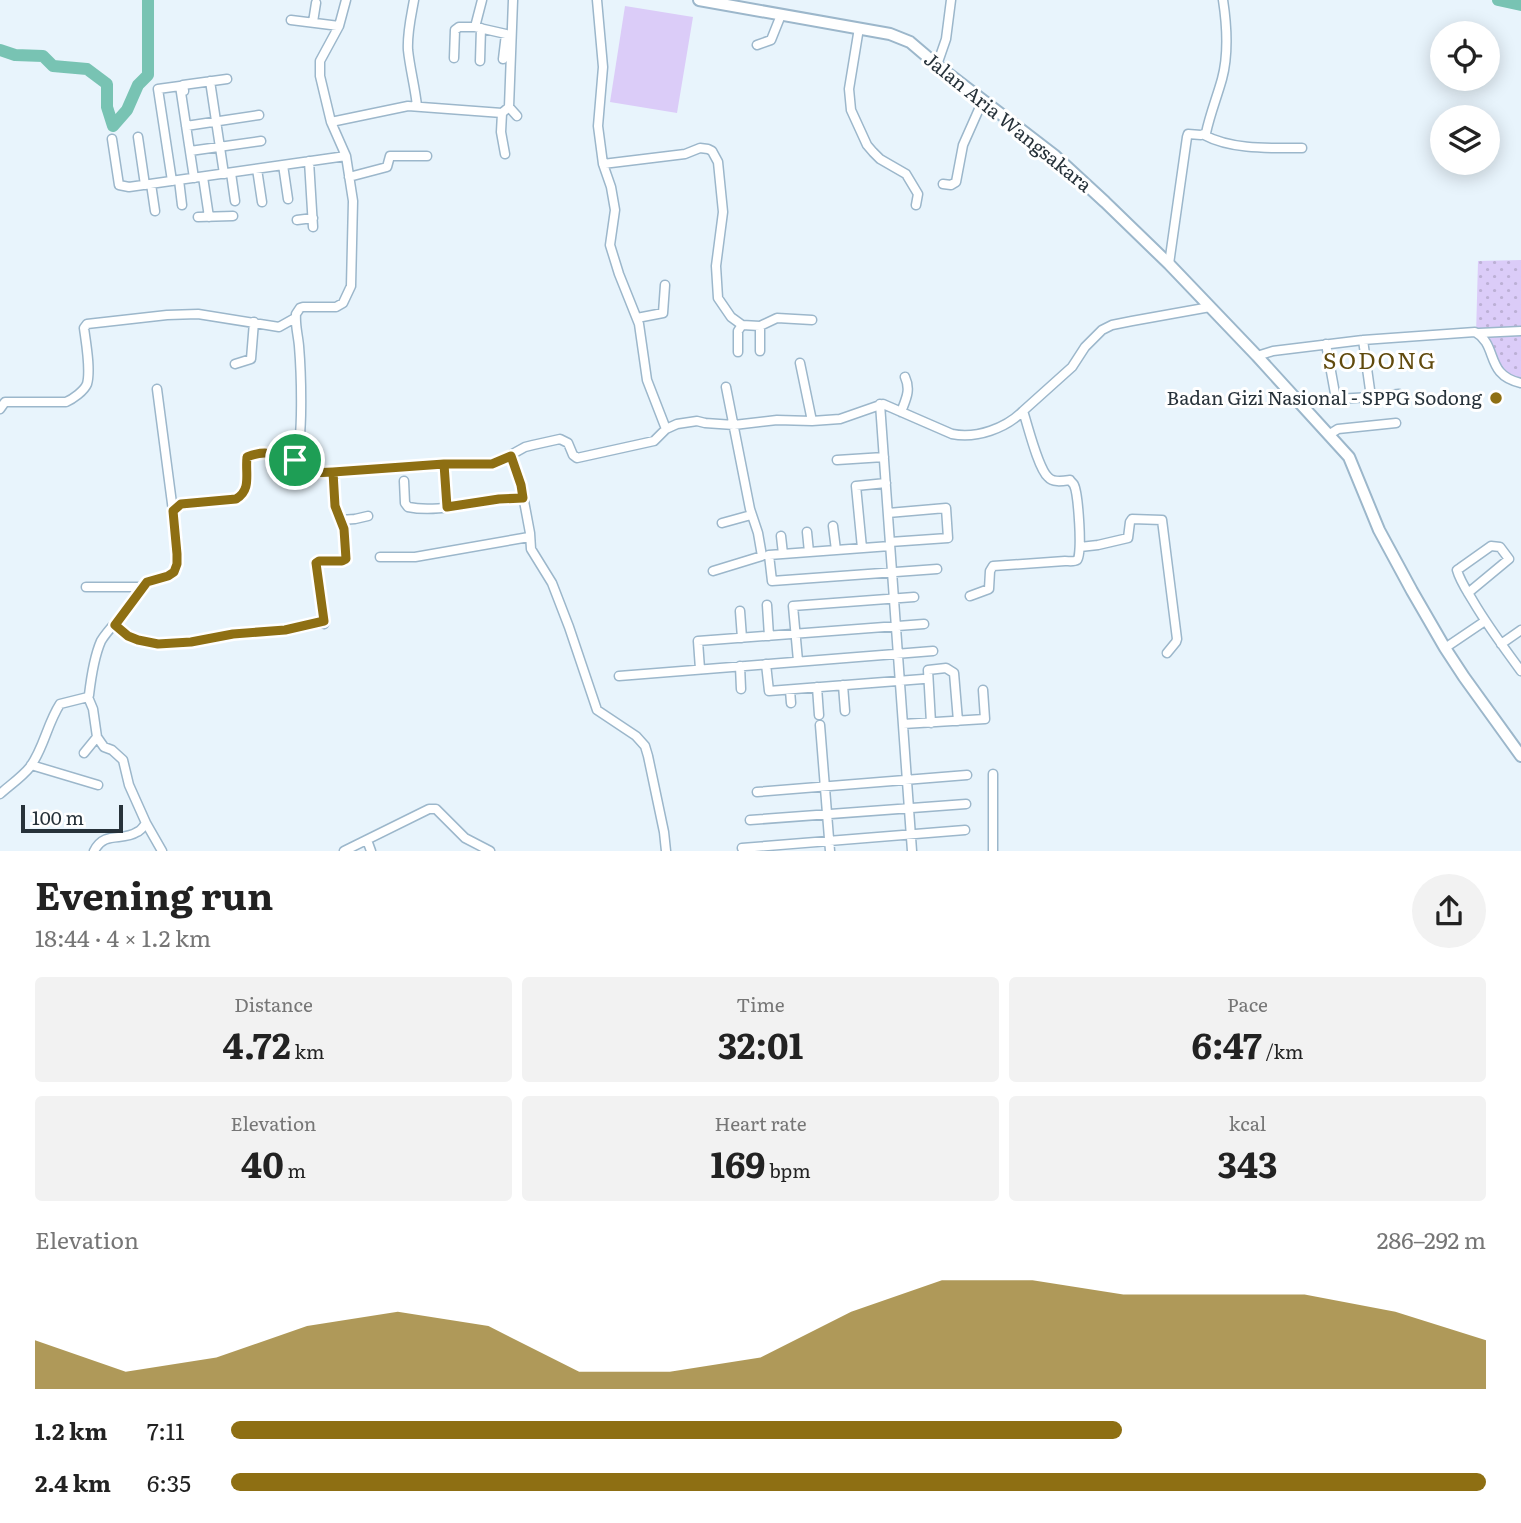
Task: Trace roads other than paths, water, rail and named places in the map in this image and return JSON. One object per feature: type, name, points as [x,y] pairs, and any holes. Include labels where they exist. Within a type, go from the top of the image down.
[{"type":"street","points":[[0,409],[5,402],[69,402],[84,389],[88,370],[84,328],[87,324],[198,314],[279,327],[295,318],[303,307],[336,307],[344,303],[351,286],[353,201],[346,156],[331,122],[320,76],[320,61],[339,26],[346,0]]},
{"type":"street","points":[[414,0],[408,52],[417,106]]},
{"type":"street","points":[[480,61],[478,27],[482,0]]},
{"type":"street","points":[[513,0],[509,107],[517,116]]},
{"type":"street","points":[[597,0],[604,67],[598,126],[603,164],[615,210],[610,245],[642,332],[647,380],[666,429]]},
{"type":"street","name":"Jalan Aria Wangsakara","points":[[699,0],[901,37],[1054,155],[1169,264],[1349,457],[1379,530],[1445,648],[1520,754]]},
{"type":"street","points":[[937,65],[946,39],[951,0]]},
{"type":"street","points":[[1204,135],[1224,71],[1227,35],[1223,0]]},
{"type":"street","points":[[313,22],[316,3]]},
{"type":"street","points":[[757,45],[771,40],[781,15]]},
{"type":"street","points":[[291,20],[339,26]]},
{"type":"street","points":[[454,58],[455,30],[459,27],[478,27],[506,34],[503,59]]},
{"type":"street","points":[[859,28],[849,89],[851,110],[873,152],[909,177],[918,194],[916,205]]},
{"type":"street","points":[[209,217],[192,151],[183,85],[227,79]]},
{"type":"street","points":[[210,81],[220,147],[235,201]]},
{"type":"street","points":[[182,205],[158,89],[180,86],[188,126]]},
{"type":"street","points":[[943,184],[951,185],[956,182],[963,145],[983,100]]},
{"type":"street","points":[[331,122],[373,112],[417,106],[502,113],[509,107]]},
{"type":"street","points":[[502,113],[501,132],[505,154]]},
{"type":"street","points":[[188,126],[259,115]]},
{"type":"street","points":[[1169,264],[1188,134],[1204,135],[1257,148],[1302,148]]},
{"type":"street","points":[[138,137],[155,211]]},
{"type":"street","points":[[112,139],[119,185],[129,187],[346,156]]},
{"type":"street","points":[[192,151],[261,141]]},
{"type":"street","points":[[603,164],[685,153],[700,148],[712,151],[718,162],[723,212],[716,266],[717,295],[731,317],[742,326],[760,327],[777,318],[812,320]]},
{"type":"street","points":[[349,177],[387,167],[390,156],[427,156]]},
{"type":"street","points":[[297,220],[313,223],[309,161]]},
{"type":"street","points":[[283,165],[288,199]]},
{"type":"street","points":[[257,169],[262,202]]},
{"type":"street","points":[[198,217],[233,216]]},
{"type":"street","points":[[637,318],[663,313],[665,285]]},
{"type":"street","points":[[295,318],[299,345],[301,425],[295,460],[297,466],[305,471],[333,472],[444,464],[492,464],[525,447],[561,439],[568,443],[577,458],[654,441],[666,429],[677,424],[697,421],[734,425],[777,420],[840,419],[880,404],[952,434],[964,435],[994,430],[1023,411],[1072,367],[1085,347],[1102,330],[1132,321],[1210,307]]},
{"type":"street","points":[[235,364],[251,359],[254,322]]},
{"type":"street","points":[[738,352],[738,331],[742,326]]},
{"type":"street","points":[[760,327],[760,352]]},
{"type":"street","points":[[1257,356],[1273,351],[1363,340],[1521,331]]},
{"type":"street","points":[[1479,333],[1499,371],[1505,378],[1521,383]]},
{"type":"street","points":[[1363,340],[1371,397]]},
{"type":"street","points":[[1326,344],[1336,399],[1399,394]]},
{"type":"street","points":[[800,363],[812,421]]},
{"type":"street","points":[[901,412],[909,386],[905,377]]},
{"type":"street","points":[[713,571],[762,556],[751,515],[726,387]]},
{"type":"street","points":[[157,389],[177,564],[174,572],[168,576],[147,582],[142,587],[101,642],[88,697],[93,709],[97,737],[104,747],[118,754],[122,760],[129,785],[146,824],[162,851]]},
{"type":"street","points":[[880,404],[912,851]]},
{"type":"street","points":[[970,596],[989,589],[993,566],[1079,558],[1074,484],[1070,480],[1051,480],[1047,477],[1036,453],[1023,411]]},
{"type":"street","points":[[1330,434],[1338,429],[1396,423]]},
{"type":"street","points":[[173,511],[181,504],[236,499],[241,496],[246,489],[247,457],[265,452],[295,460]]},
{"type":"street","points":[[511,456],[521,485],[531,549],[552,583],[597,710],[636,736],[645,746],[666,851]]},
{"type":"street","points":[[837,460],[884,457]]},
{"type":"street","points":[[444,464],[447,507]]},
{"type":"street","points":[[115,625],[128,636],[158,644],[191,642],[324,623],[316,563],[346,559],[344,529],[335,506],[333,472]]},
{"type":"street","points":[[404,481],[405,503],[408,507],[420,509],[523,498]]},
{"type":"street","points":[[862,548],[856,486],[886,483]]},
{"type":"street","points":[[888,513],[946,508],[948,538],[769,555],[772,581],[937,569]]},
{"type":"street","points":[[722,523],[751,515]]},
{"type":"street","points":[[340,520],[368,516]]},
{"type":"street","points":[[1080,547],[1128,538],[1132,519],[1162,520],[1177,639],[1167,653]]},
{"type":"street","points":[[834,526],[836,550]]},
{"type":"street","points":[[807,532],[809,552]]},
{"type":"street","points":[[781,536],[783,554]]},
{"type":"street","points":[[380,557],[415,557],[529,537]]},
{"type":"street","points":[[1468,593],[1509,559],[1500,547],[1491,546],[1457,570],[1468,593],[1485,621],[1520,667]]},
{"type":"street","points":[[86,587],[142,587]]},
{"type":"street","points":[[798,661],[793,606],[914,597]]},
{"type":"street","points":[[767,605],[769,636]]},
{"type":"street","points":[[740,611],[742,638]]},
{"type":"street","points":[[1445,648],[1485,621]]},
{"type":"street","points":[[701,669],[698,641],[924,624]]},
{"type":"street","points":[[1501,644],[1521,630]]},
{"type":"street","points":[[619,676],[933,650]]},
{"type":"street","points":[[766,664],[769,691],[923,679]]},
{"type":"street","points":[[740,666],[741,689]]},
{"type":"street","points":[[931,723],[928,670],[946,668],[954,673],[958,721]]},
{"type":"street","points":[[843,685],[845,711]]},
{"type":"street","points":[[817,687],[819,715]]},
{"type":"street","points":[[790,690],[791,703]]},
{"type":"street","points":[[903,724],[985,719],[983,690]]},
{"type":"street","points":[[0,794],[31,765],[47,734],[52,716],[60,705],[88,697]]},
{"type":"street","points":[[820,725],[830,851]]},
{"type":"street","points":[[84,753],[97,737]]},
{"type":"street","points":[[31,765],[98,785]]},
{"type":"street","points":[[993,774],[993,851]]},
{"type":"street","points":[[757,792],[967,775]]},
{"type":"street","points":[[750,820],[966,804]]},
{"type":"street","points":[[344,851],[433,808],[465,838],[490,851]]},
{"type":"street","points":[[94,851],[101,841],[136,833],[146,824]]},
{"type":"street","points":[[742,848],[965,830]]},
{"type":"street","points":[[368,840],[371,851]]},
{"type":"waterway","points":[[0,50],[15,55],[43,56],[53,66],[87,69],[107,84],[107,107],[113,126],[127,110],[138,85],[148,75],[148,0]]},
{"type":"waterway","points":[[1498,0],[1521,5]]},
{"type":"place","name":"Badan Gizi Nasional - SPPG Sodong","points":[[1496,398]]},
{"type":"district","name":"SODONG","points":[[1380,361]]}]
